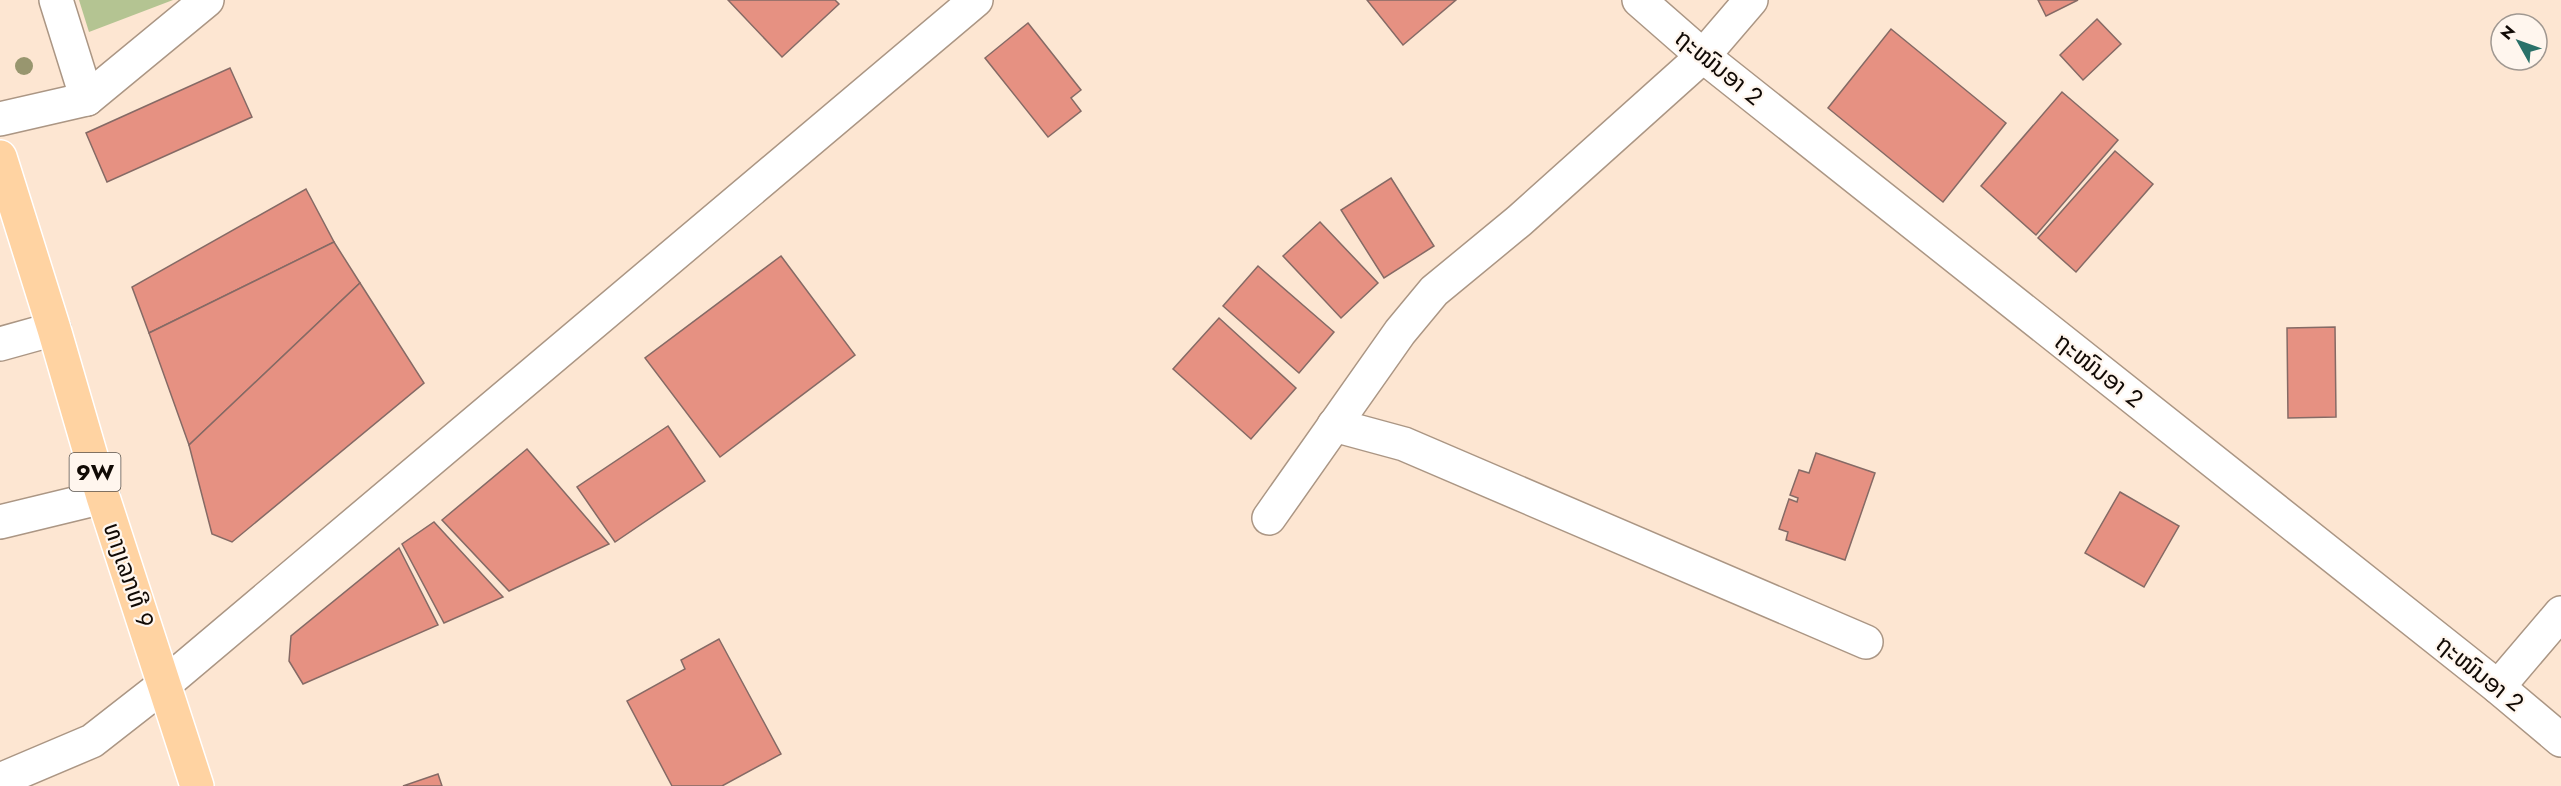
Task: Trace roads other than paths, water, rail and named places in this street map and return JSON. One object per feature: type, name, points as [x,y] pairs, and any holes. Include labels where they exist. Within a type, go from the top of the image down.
[{"type":"main road","name":"ທາງເລກທີ 9","points":[[0,157],[7,203],[54,330],[102,497],[197,786]]},
{"type":"street","points":[[56,0],[87,99]]},
{"type":"street","points":[[0,119],[87,99],[207,0]]},
{"type":"street","points":[[0,780],[92,741],[165,684],[976,0]]},
{"type":"street","name":"ຖະໜົນອາ 2","points":[[1639,0],[1703,56],[2498,687],[2561,740]]},
{"type":"street","points":[[1269,518],[1400,332],[1434,291],[1519,221],[1703,56],[1751,0]]},
{"type":"street","points":[[0,344],[54,330]]},
{"type":"street","points":[[1334,425],[1404,444],[1866,642]]},
{"type":"street","points":[[0,522],[102,497]]},
{"type":"street","points":[[2498,687],[2561,613]]}]
